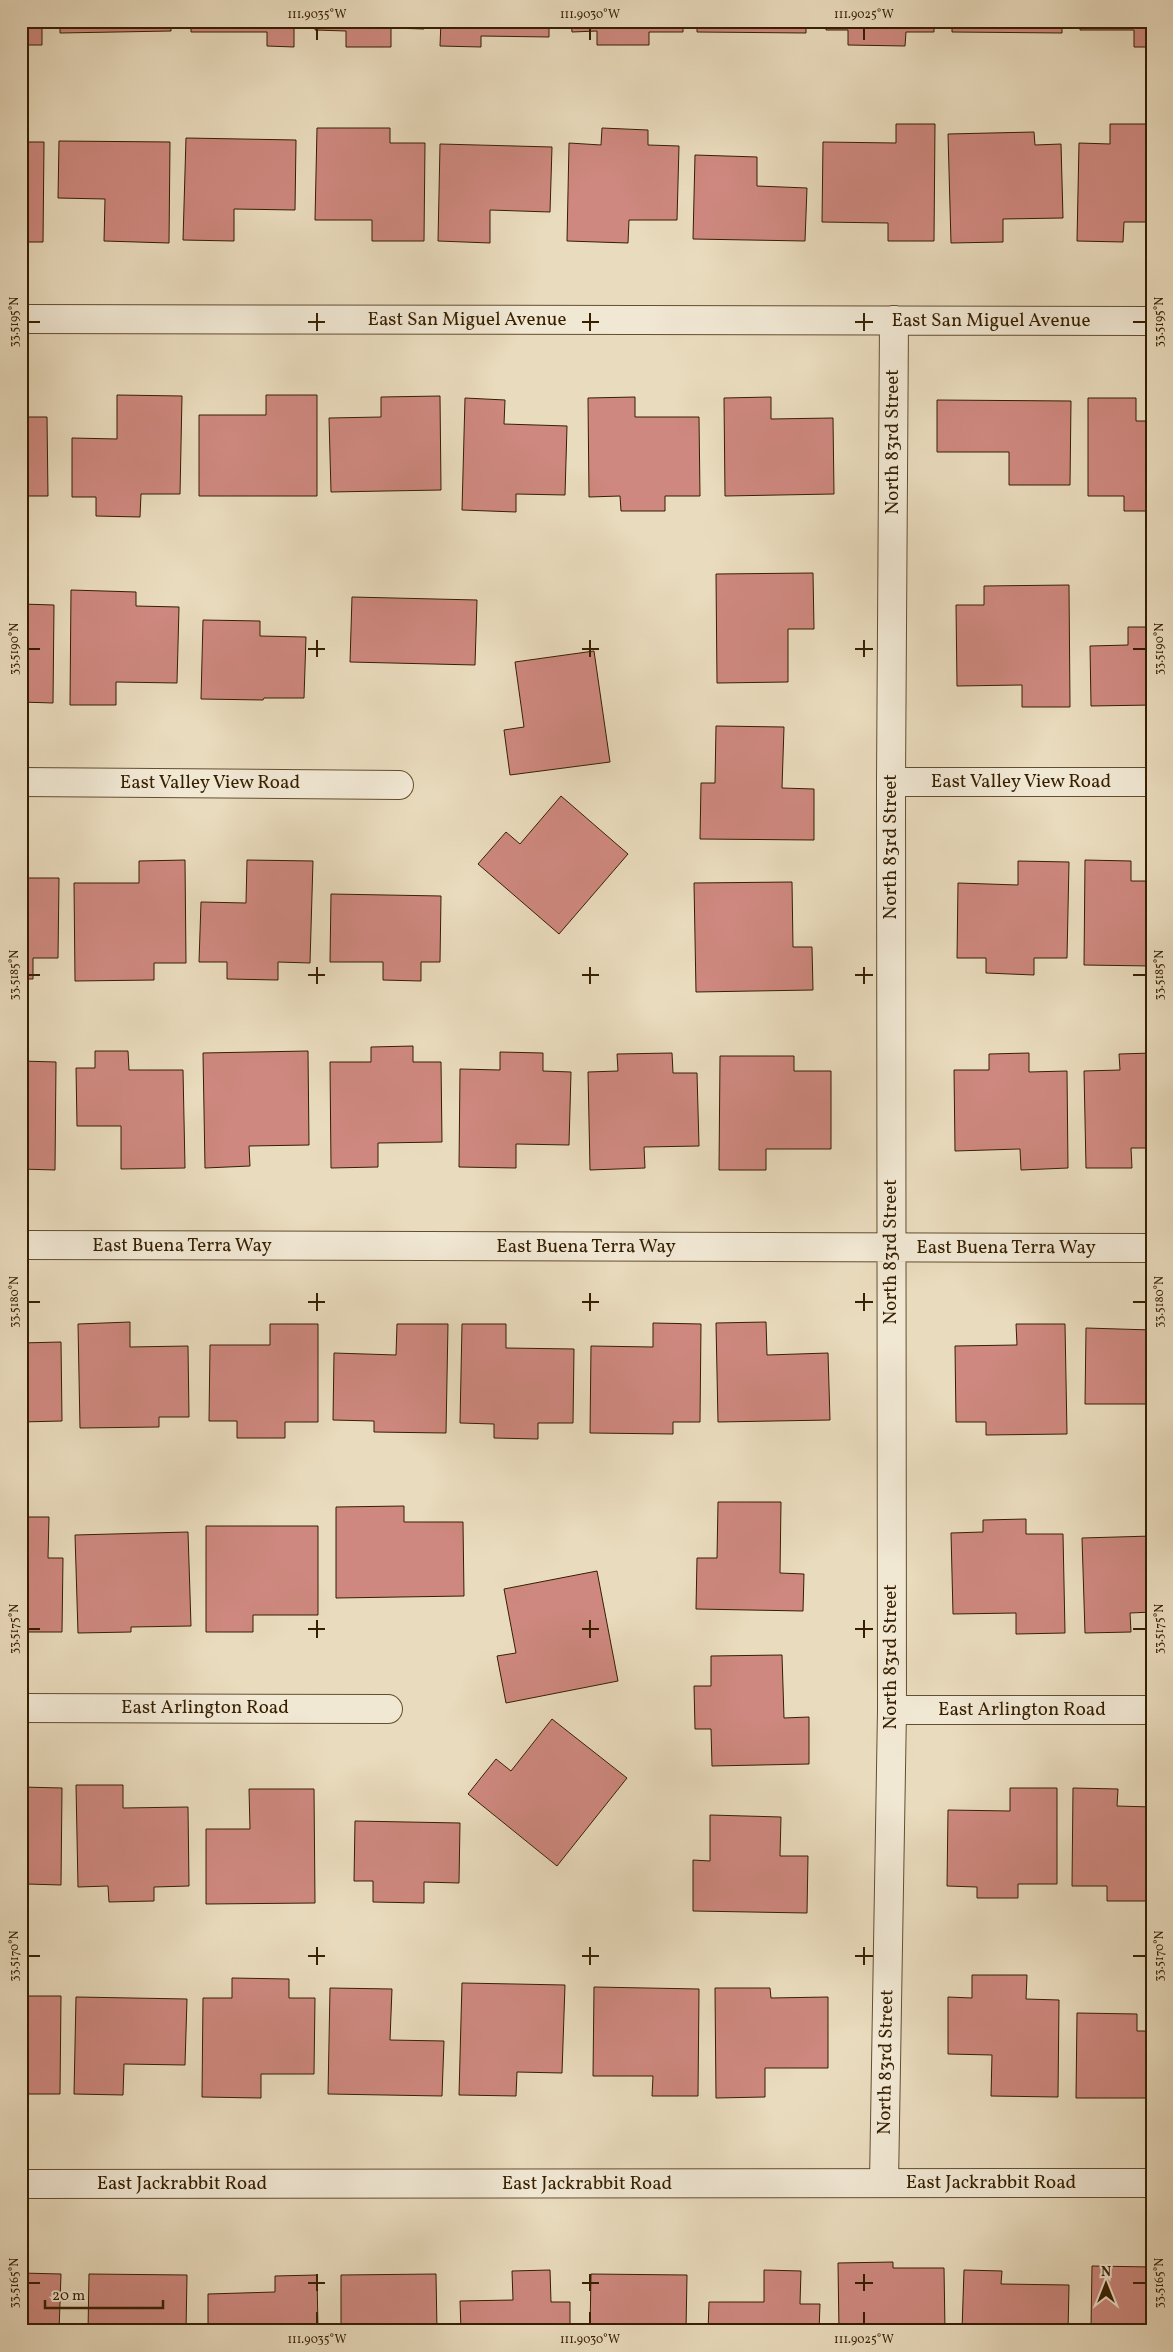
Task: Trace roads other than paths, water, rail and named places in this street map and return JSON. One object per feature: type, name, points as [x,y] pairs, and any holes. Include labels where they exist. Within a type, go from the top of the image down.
[{"type":"street","name":"East San Miguel Avenue","points":[[21,319],[1152,321]]},
{"type":"street","name":"North 83rd Street","points":[[884,2183],[892,1710],[890,1248],[894,320]]},
{"type":"street","name":"East Valley View Road","points":[[21,782],[399,784]]},
{"type":"street","name":"East Valley View Road","points":[[891,782],[1152,782]]},
{"type":"street","name":"East Buena Terra Way","points":[[21,1245],[1152,1248]]},
{"type":"street","name":"East Arlington Road","points":[[21,1708],[388,1709]]},
{"type":"street","name":"East Arlington Road","points":[[892,1710],[1152,1710]]},
{"type":"street","name":"East Jackrabbit Road","points":[[21,2184],[1152,2183]]}]
